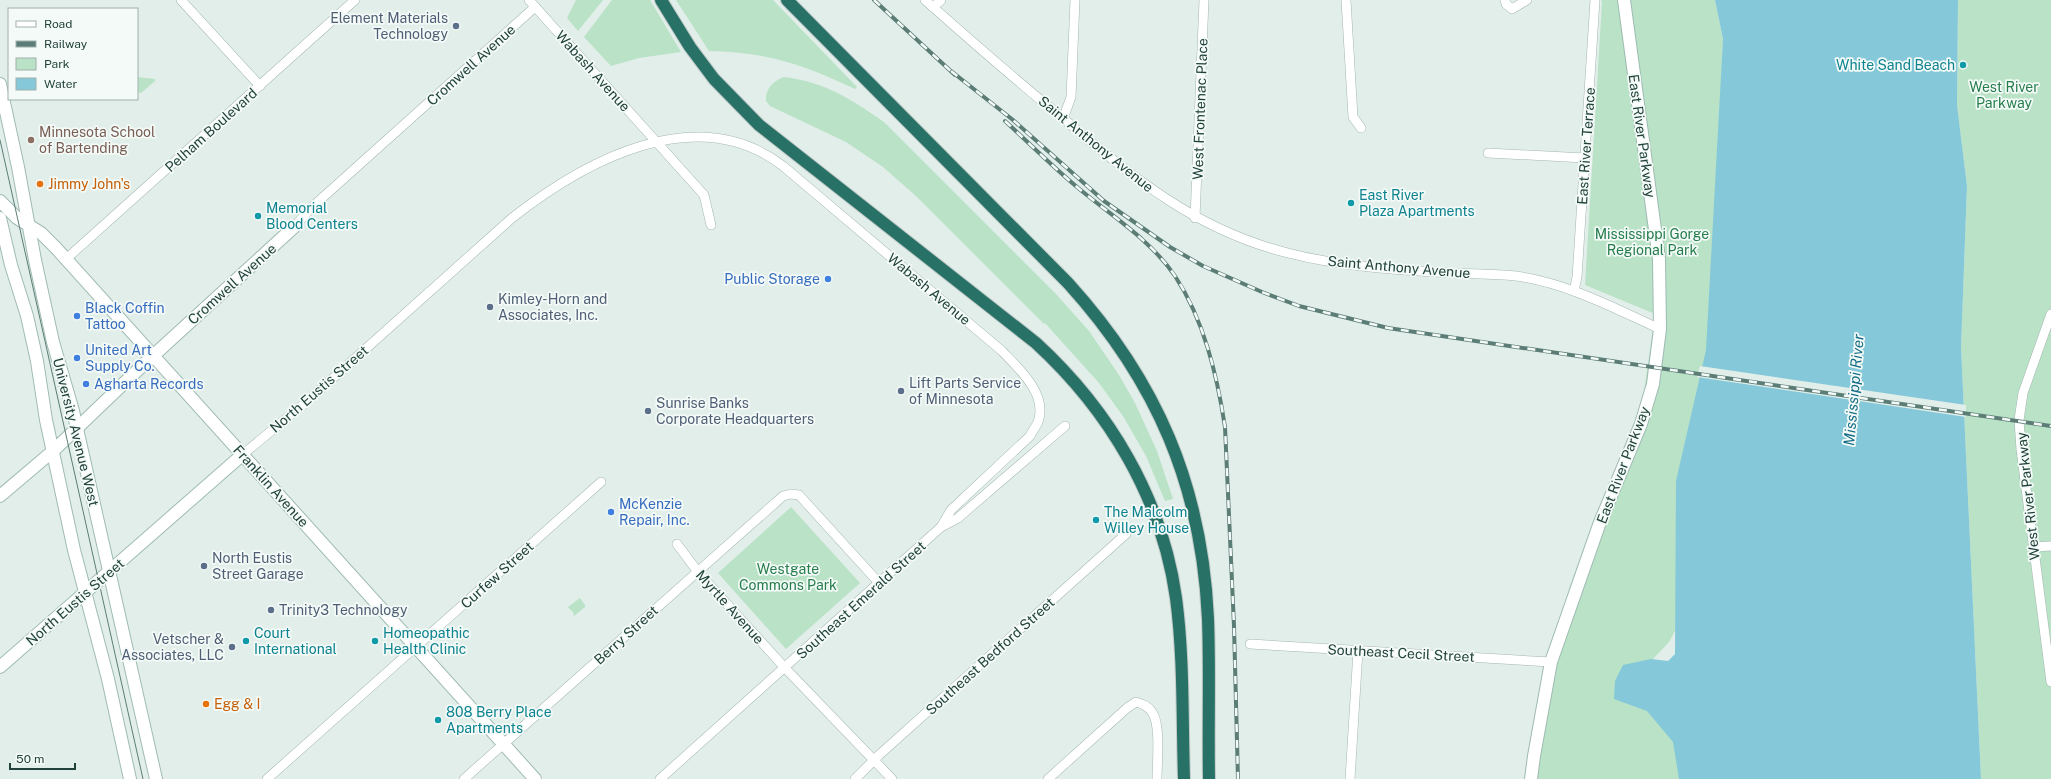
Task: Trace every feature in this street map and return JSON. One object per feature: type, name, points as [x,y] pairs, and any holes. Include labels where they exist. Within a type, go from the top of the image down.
[{"type":"highway","points":[[661,0],[695,55],[729,95],[759,125],[1036,344],[1078,385],[1116,436],[1138,476],[1153,512],[1174,584],[1180,654],[1184,779]]},
{"type":"highway","points":[[787,0],[1068,283],[1108,329],[1128,357],[1147,390],[1179,462],[1194,513],[1199,542],[1208,618],[1208,779]]},
{"type":"main road","name":"East River Parkway","points":[[1531,779],[1551,662],[1599,525],[1641,424],[1653,384],[1660,329],[1659,259],[1624,0]]},
{"type":"main road","name":"University Avenue West","points":[[0,84],[29,224],[34,260],[53,342],[77,428],[156,779]]},
{"type":"main road","name":"Franklin Avenue","points":[[0,201],[10,213],[41,233],[66,259],[535,779]]},
{"type":"main road","name":"University Avenue West","points":[[0,218],[32,338],[53,451],[74,550],[108,679],[130,779]]},
{"type":"main road","name":"Cromwell Avenue","points":[[0,496],[53,451],[153,356],[294,227]]},
{"type":"main road","name":"North Eustis Street","points":[[0,667],[242,454]]},
{"type":"street","points":[[181,0],[260,86]]},
{"type":"street","name":"Pelham Boulevard","points":[[66,259],[355,0]]},
{"type":"street","name":"Saint Anthony Avenue","points":[[925,0],[1000,67],[1063,119],[1143,183],[1195,218],[1250,242],[1312,259],[1356,266],[1516,276],[1574,291],[1660,329]]},
{"type":"street","points":[[933,7],[941,0]]},
{"type":"street","points":[[1063,119],[1071,97],[1075,0]]},
{"type":"street","name":"West Frontenac Place","points":[[1195,218],[1204,0]]},
{"type":"street","points":[[1346,0],[1353,118],[1361,128]]},
{"type":"street","points":[[1506,0],[1506,4],[1512,9],[1520,6],[1527,0]]},
{"type":"street","name":"East River Terrace","points":[[1574,291],[1577,278],[1594,1]]},
{"type":"street","name":"Wabash Avenue","points":[[534,6],[704,195],[711,225]]},
{"type":"street","name":"Cromwell Avenue","points":[[294,227],[311,208],[534,6]]},
{"type":"street","name":"Wabash Avenue","points":[[657,142],[688,137],[718,137],[745,144],[770,157],[1002,351],[1025,376],[1036,395],[1040,406],[1038,422],[1030,436],[951,510],[941,527]]},
{"type":"street","name":"North Eustis Street","points":[[242,454],[304,404],[512,218],[534,201],[577,174],[631,150],[657,142]]},
{"type":"street","points":[[1488,153],[1585,158]]},
{"type":"street","name":"West River Parkway","points":[[2051,314],[2023,393],[2019,420],[2021,449],[2051,682]]},
{"type":"street","name":"Southeast Emerald Street","points":[[660,779],[880,584],[941,527],[958,518],[1065,426]]},
{"type":"street","name":"Curfew Street","points":[[267,779],[601,482]]},
{"type":"street","name":"Berry Street","points":[[464,779],[783,496],[791,494],[799,495],[880,584]]},
{"type":"street","name":"Southeast Bedford Street","points":[[855,779],[1126,534]]},
{"type":"street","name":"Myrtle Avenue","points":[[676,544],[698,572],[785,668],[892,779]]},
{"type":"street","points":[[2033,547],[2051,546]]},
{"type":"street","name":"Southeast Cecil Street","points":[[1250,644],[1551,662]]},
{"type":"street","points":[[1350,779],[1358,651]]},
{"type":"street","points":[[1048,779],[1127,708],[1136,702],[1145,705],[1152,712],[1156,724],[1157,779]]},
{"type":"green space","points":[[576,0],[603,0],[578,31],[567,18]]},
{"type":"green space","points":[[612,0],[650,0],[681,52],[639,58],[611,66],[584,37]]},
{"type":"green space","points":[[676,0],[773,0],[857,87],[855,89],[819,73],[785,61],[749,54],[709,51]]},
{"type":"green space","name":"Mississippi Gorge Regional Park","points":[[1601,0],[1715,0],[1723,39],[1712,346],[1681,620],[1669,642],[1653,659],[1629,667],[1680,745],[1683,779],[1526,779],[1550,650],[1570,586],[1595,516],[1632,433],[1643,399],[1655,314],[1585,285]]},
{"type":"green space","name":"West River Parkway","points":[[1958,0],[2051,0],[2051,779],[1981,779],[1961,347],[1967,186],[1957,105]]},
{"type":"green space","points":[[138,77],[155,79],[155,81],[141,93],[138,92]]},
{"type":"green space","points":[[784,77],[799,79],[825,87],[849,99],[884,122],[1056,294],[1089,331],[1119,375],[1135,403],[1157,451],[1173,499],[1165,501],[1146,456],[1123,416],[1099,383],[1045,323],[1044,324],[917,197],[883,167],[846,142],[770,106],[766,101],[768,89],[773,83]]},
{"type":"green space","name":"Westgate Commons Park","points":[[791,507],[860,583],[786,649],[718,573]]},
{"type":"green space","points":[[580,598],[585,607],[574,616],[573,612],[568,607]]},
{"type":"water","name":"Mississippi River","points":[[1715,0],[1958,0],[1957,105],[1967,186],[1961,347],[1981,779],[1679,779],[1673,742],[1647,711],[1614,699],[1615,681],[1623,665],[1651,659],[1668,661],[1675,654],[1676,481],[1706,350],[1723,39]]},
{"type":"pier","points":[[1700,366],[1966,405],[1966,417],[1697,377]]},
{"type":"tram line","points":[[0,140],[143,779]]},
{"type":"railway","points":[[874,0],[955,75]]},
{"type":"railway","points":[[951,71],[1013,120],[1104,201],[1170,247],[1203,266],[1262,292],[1299,306],[1388,328],[2051,426]]},
{"type":"railway","points":[[1005,121],[1068,179],[1154,250],[1175,276],[1185,293],[1194,311],[1208,348],[1218,388],[1225,427],[1234,626],[1238,779]]},
{"type":"place","name":"Element Materials Technology","points":[[456,26]]},
{"type":"place","name":"White Sand Beach","points":[[1963,65]]},
{"type":"place","name":"Minnesota School of Bartending","points":[[31,140]]},
{"type":"place","name":"Jimmy John's","points":[[40,184]]},
{"type":"place","name":"East River Plaza Apartments","points":[[1351,203]]},
{"type":"place","name":"Memorial Blood Centers","points":[[258,216]]},
{"type":"place","name":"Public Storage","points":[[828,279]]},
{"type":"place","name":"Kimley-Horn and Associates, Inc.","points":[[490,307]]},
{"type":"place","name":"Black Coffin Tattoo","points":[[77,316]]},
{"type":"place","name":"United Art Supply Co.","points":[[77,358]]},
{"type":"place","name":"Agharta Records","points":[[86,384]]},
{"type":"place","name":"Lift Parts Service of Minnesota","points":[[901,391]]},
{"type":"place","name":"Sunrise Banks Corporate Headquarters","points":[[648,411]]},
{"type":"place","name":"McKenzie Repair, Inc.","points":[[611,512]]},
{"type":"place","name":"The Malcolm Willey House","points":[[1096,520]]},
{"type":"place","name":"North Eustis Street Garage","points":[[204,566]]},
{"type":"place","name":"Trinity3 Technology","points":[[271,610]]},
{"type":"place","name":"Court International","points":[[246,641]]},
{"type":"place","name":"Homeopathic Health Clinic","points":[[375,641]]},
{"type":"place","name":"Vetscher & Associates, LLC","points":[[232,647]]},
{"type":"place","name":"Egg & I","points":[[206,704]]},
{"type":"place","name":"808 Berry Place Apartments","points":[[438,720]]}]
